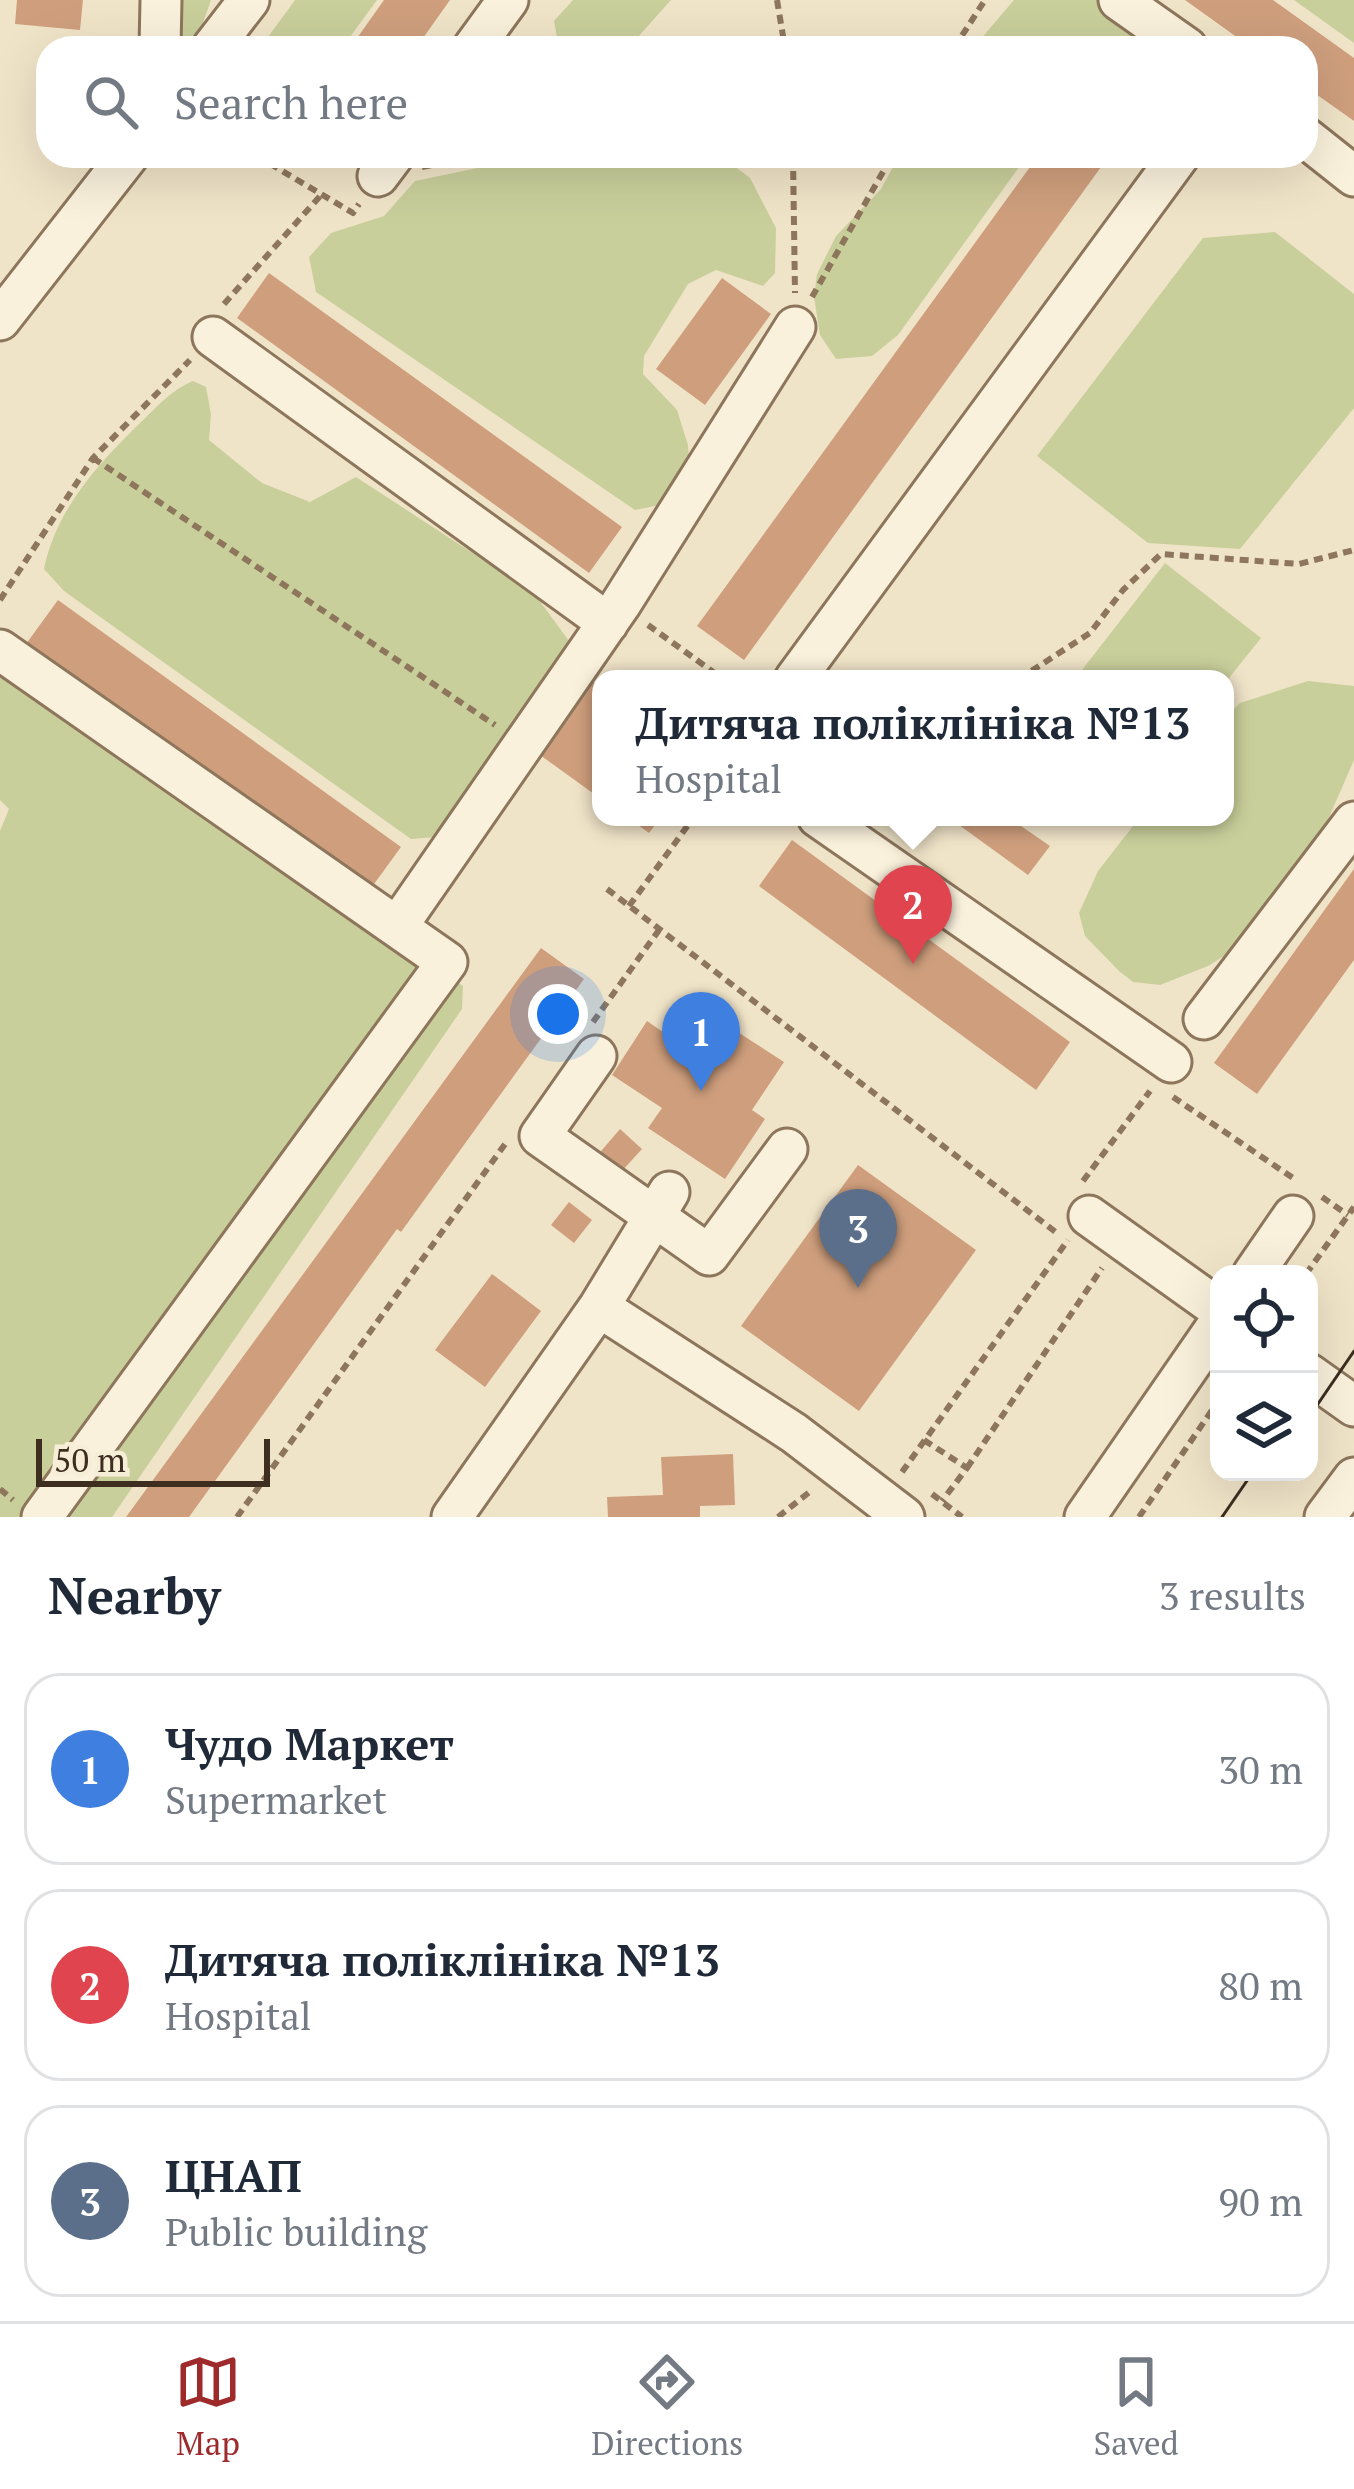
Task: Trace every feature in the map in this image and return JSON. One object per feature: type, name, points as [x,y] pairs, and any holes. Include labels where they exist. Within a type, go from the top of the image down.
[{"type":"lane","points":[[160,36],[161,0]]},
{"type":"lane","points":[[221,36],[249,0]]},
{"type":"lane","points":[[482,36],[508,0]]},
{"type":"lane","points":[[1119,0],[1170,36]]},
{"type":"lane","points":[[1318,148],[1354,176]]},
{"type":"lane","points":[[0,320],[119,168]]},
{"type":"lane","points":[[802,670],[1170,168]]},
{"type":"lane","points":[[397,927],[614,614],[795,327]]},
{"type":"lane","points":[[213,337],[614,614]]},
{"type":"lane","points":[[0,650],[447,962],[43,1517]]},
{"type":"lane","points":[[1204,1019],[1354,822]]},
{"type":"lane","points":[[830,826],[1163,1074]]},
{"type":"lane","points":[[594,1040],[541,1136],[661,1205],[709,1255],[787,1149]]},
{"type":"lane","points":[[1082,1204],[1210,1302]]},
{"type":"lane","points":[[452,1517],[599,1306],[661,1205]]},
{"type":"lane","points":[[1259,1265],[1293,1216]]},
{"type":"lane","points":[[599,1306],[794,1433],[904,1517]]},
{"type":"lane","points":[[1085,1517],[1210,1336]]},
{"type":"lane","points":[[1318,1380],[1354,1406]]},
{"type":"lane","points":[[1324,1517],[1354,1478]]},
{"type":"path","points":[[777,0],[783,36]]},
{"type":"path","points":[[962,36],[985,0]]},
{"type":"path","points":[[276,168],[352,213],[385,168]]},
{"type":"path","points":[[793,168],[795,327]]},
{"type":"path","points":[[795,327],[885,168]]},
{"type":"path","points":[[0,600],[93,458],[213,337],[218,312],[320,195]]},
{"type":"path","points":[[93,458],[524,744]]},
{"type":"path","points":[[1033,670],[1090,633],[1123,590],[1161,554],[1298,564],[1354,550]]},
{"type":"path","points":[[614,614],[708,670]]},
{"type":"path","points":[[629,906],[687,826]]},
{"type":"path","points":[[607,889],[1068,1240],[912,1456]]},
{"type":"path","points":[[594,1040],[659,930]]},
{"type":"path","points":[[1082,1204],[1163,1074],[1348,1215]]},
{"type":"path","points":[[238,1517],[510,1138]]},
{"type":"path","points":[[1312,1265],[1354,1207]]},
{"type":"path","points":[[942,1501],[1104,1265]]},
{"type":"path","points":[[1139,1517],[1210,1413]]},
{"type":"path","points":[[924,1440],[967,1468]]},
{"type":"path","points":[[778,1517],[838,1469]]},
{"type":"green space","points":[[174,0],[211,0],[198,36],[172,36]]},
{"type":"green space","points":[[295,0],[377,0],[351,36],[269,36]]},
{"type":"green space","points":[[573,0],[671,0],[639,36],[557,36],[554,21]]},
{"type":"green space","points":[[1014,0],[1109,0],[1152,36],[983,36]]},
{"type":"green space","points":[[1294,0],[1354,0],[1354,43]]},
{"type":"green space","points":[[478,168],[737,168],[750,178],[776,228],[775,273],[763,286],[716,270],[688,284],[644,356],[643,374],[677,410],[688,445],[690,469],[665,504],[635,510],[316,292],[309,257],[331,233],[384,216],[415,181]]},
{"type":"green space","points":[[892,168],[1018,168],[898,335],[872,356],[836,359],[820,335],[814,297],[817,274],[836,236],[881,189]]},
{"type":"green space","points":[[1275,232],[1354,294],[1354,408],[1240,549],[1148,543],[1037,456],[1203,238]]},
{"type":"green space","points":[[193,381],[206,387],[209,440],[262,483],[310,502],[356,477],[534,593],[569,641],[561,672],[437,837],[411,839],[64,591],[44,569],[58,526],[95,471],[159,404]]},
{"type":"green space","points":[[1165,563],[1261,638],[1234,672],[1082,670]]},
{"type":"green space","points":[[0,666],[463,986],[462,1009],[112,1517],[0,1517],[0,831],[9,809],[0,800]]},
{"type":"green space","points":[[1308,681],[1354,686],[1354,760],[1327,822],[1253,938],[1208,966],[1160,985],[1133,982],[1085,936],[1079,913],[1098,871],[1133,826],[1234,826],[1234,709]]},
{"type":"building","points":[[17,0],[83,0],[80,30],[15,24]]},
{"type":"building","points":[[384,0],[450,0],[424,36],[358,36]]},
{"type":"building","points":[[1185,0],[1273,0],[1354,58],[1354,121],[1318,96],[1318,36],[1235,36]]},
{"type":"building","points":[[1029,168],[1100,168],[744,660],[697,626]]},
{"type":"building","points":[[269,273],[622,527],[589,573],[237,318]]},
{"type":"building","points":[[722,278],[771,314],[705,405],[656,369]]},
{"type":"building","points":[[58,600],[401,847],[369,891],[26,644]]},
{"type":"building","points":[[592,683],[592,793],[540,755]]},
{"type":"building","points":[[960,826],[1021,826],[1050,846],[1028,875]]},
{"type":"building","points":[[792,840],[1070,1042],[1036,1090],[759,886]]},
{"type":"building","points":[[1354,869],[1354,960],[1257,1094],[1214,1063]]},
{"type":"building","points":[[541,948],[584,979],[401,1232],[397,1229],[189,1517],[126,1517]]},
{"type":"building","points":[[685,998],[784,1062],[752,1110],[765,1119],[725,1179],[648,1128],[662,1108],[612,1075],[647,1021],[663,1032]]},
{"type":"building","points":[[620,1129],[642,1149],[611,1183],[590,1164]]},
{"type":"building","points":[[858,1165],[976,1250],[859,1411],[741,1326]]},
{"type":"building","points":[[569,1202],[592,1220],[574,1243],[551,1225]]},
{"type":"building","points":[[492,1274],[541,1311],[485,1387],[435,1350]]},
{"type":"building","points":[[733,1454],[735,1505],[700,1506],[700,1517],[608,1517],[607,1497],[663,1495],[661,1457]]},
{"type":"tram line","points":[[1318,1404],[1354,1351]]},
{"type":"tram line","points":[[1222,1517],[1247,1481]]},
{"type":"place","name":"Дитяча поліклініка №13","points":[[913,964]]},
{"type":"place","name":"Чудо Маркет","points":[[701,1091]]},
{"type":"place","name":"ЦНАП","points":[[858,1288]]}]
